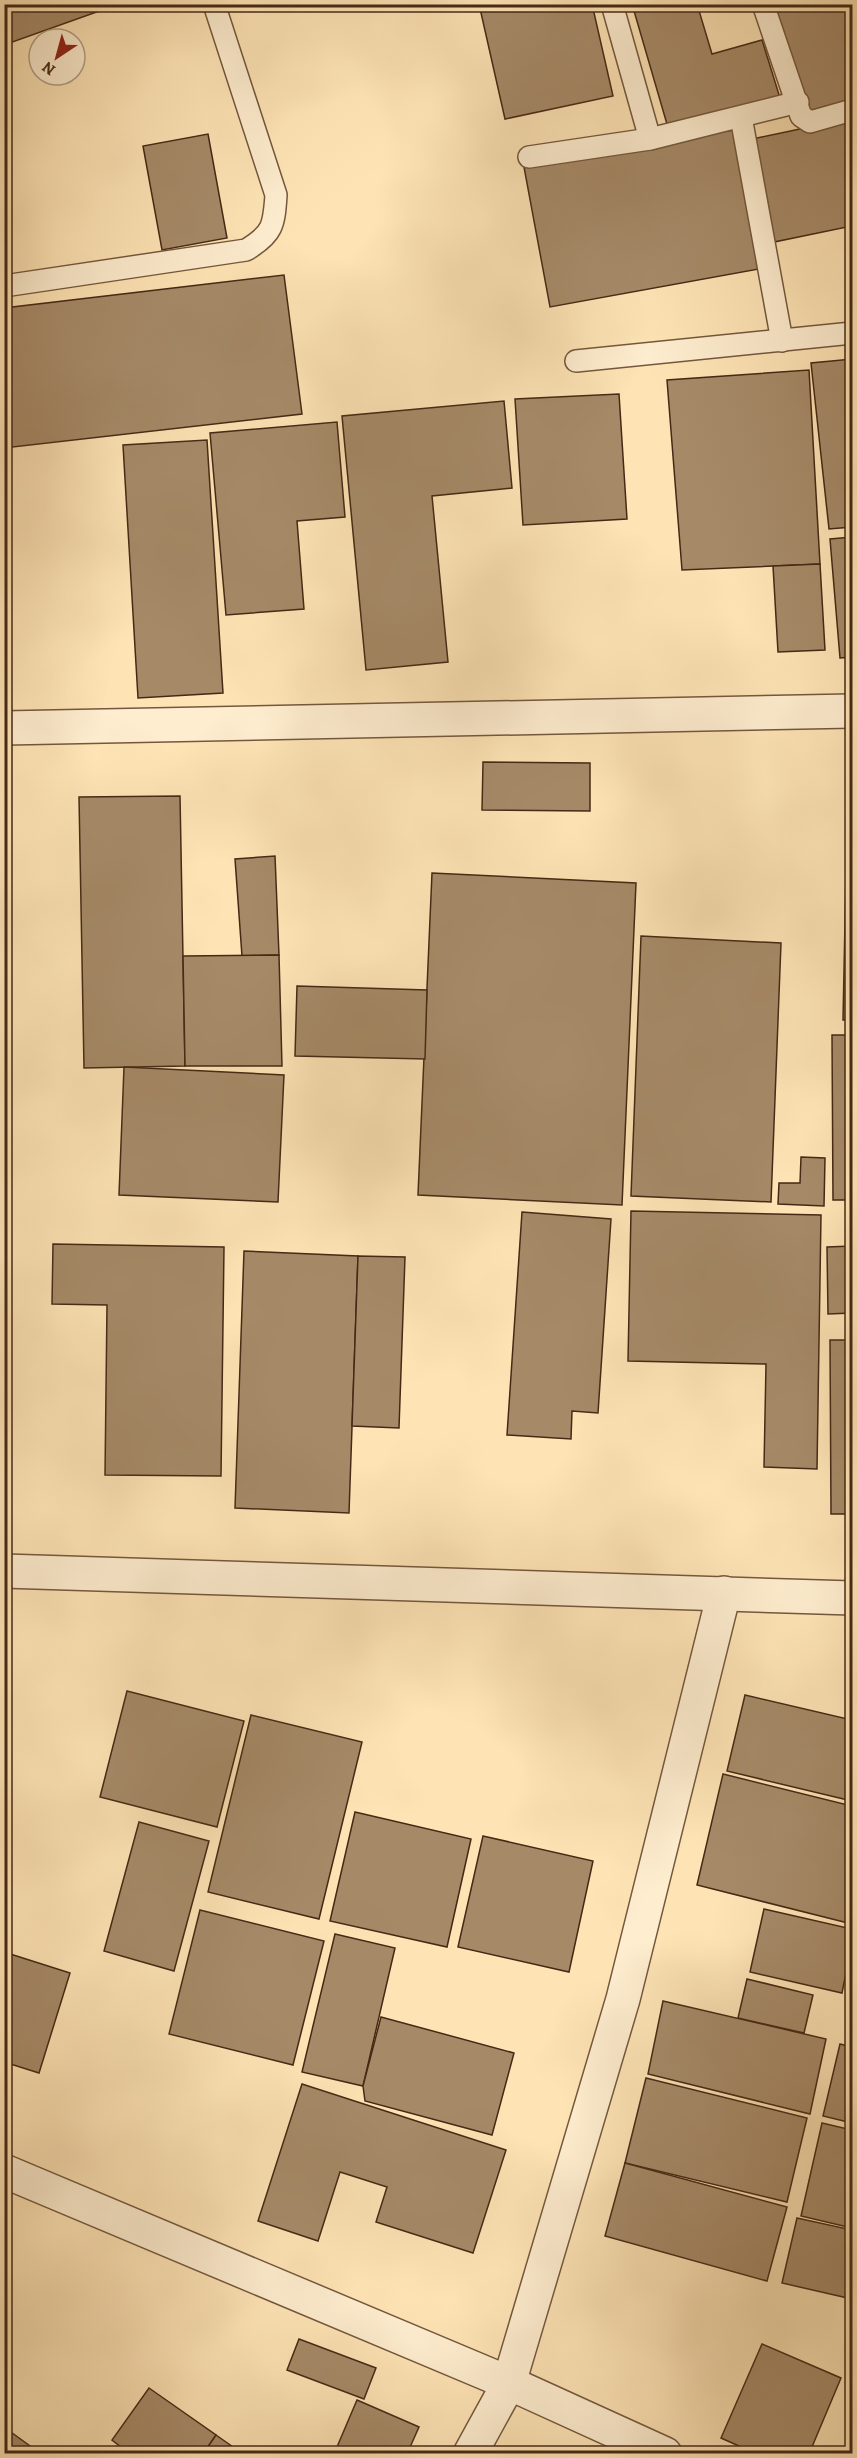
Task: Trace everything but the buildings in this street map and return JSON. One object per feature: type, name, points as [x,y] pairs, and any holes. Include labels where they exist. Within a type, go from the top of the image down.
[{"type":"street","points":[[4,728],[852,711]]},
{"type":"street","points":[[4,1571],[852,1598]]},
{"type":"street","points":[[470,2454],[509,2383],[623,1999],[724,1593]]},
{"type":"street","points":[[4,2171],[509,2383],[665,2454]]},
{"type":"lane","points":[[4,286],[246,250],[263,240],[274,223],[276,195],[214,4]]},
{"type":"lane","points":[[612,4],[650,139]]},
{"type":"lane","points":[[764,4],[801,116],[810,122],[852,110]]},
{"type":"lane","points":[[529,157],[650,139],[798,102]]},
{"type":"lane","points":[[741,117],[782,341]]},
{"type":"lane","points":[[576,361],[852,333]]}]
